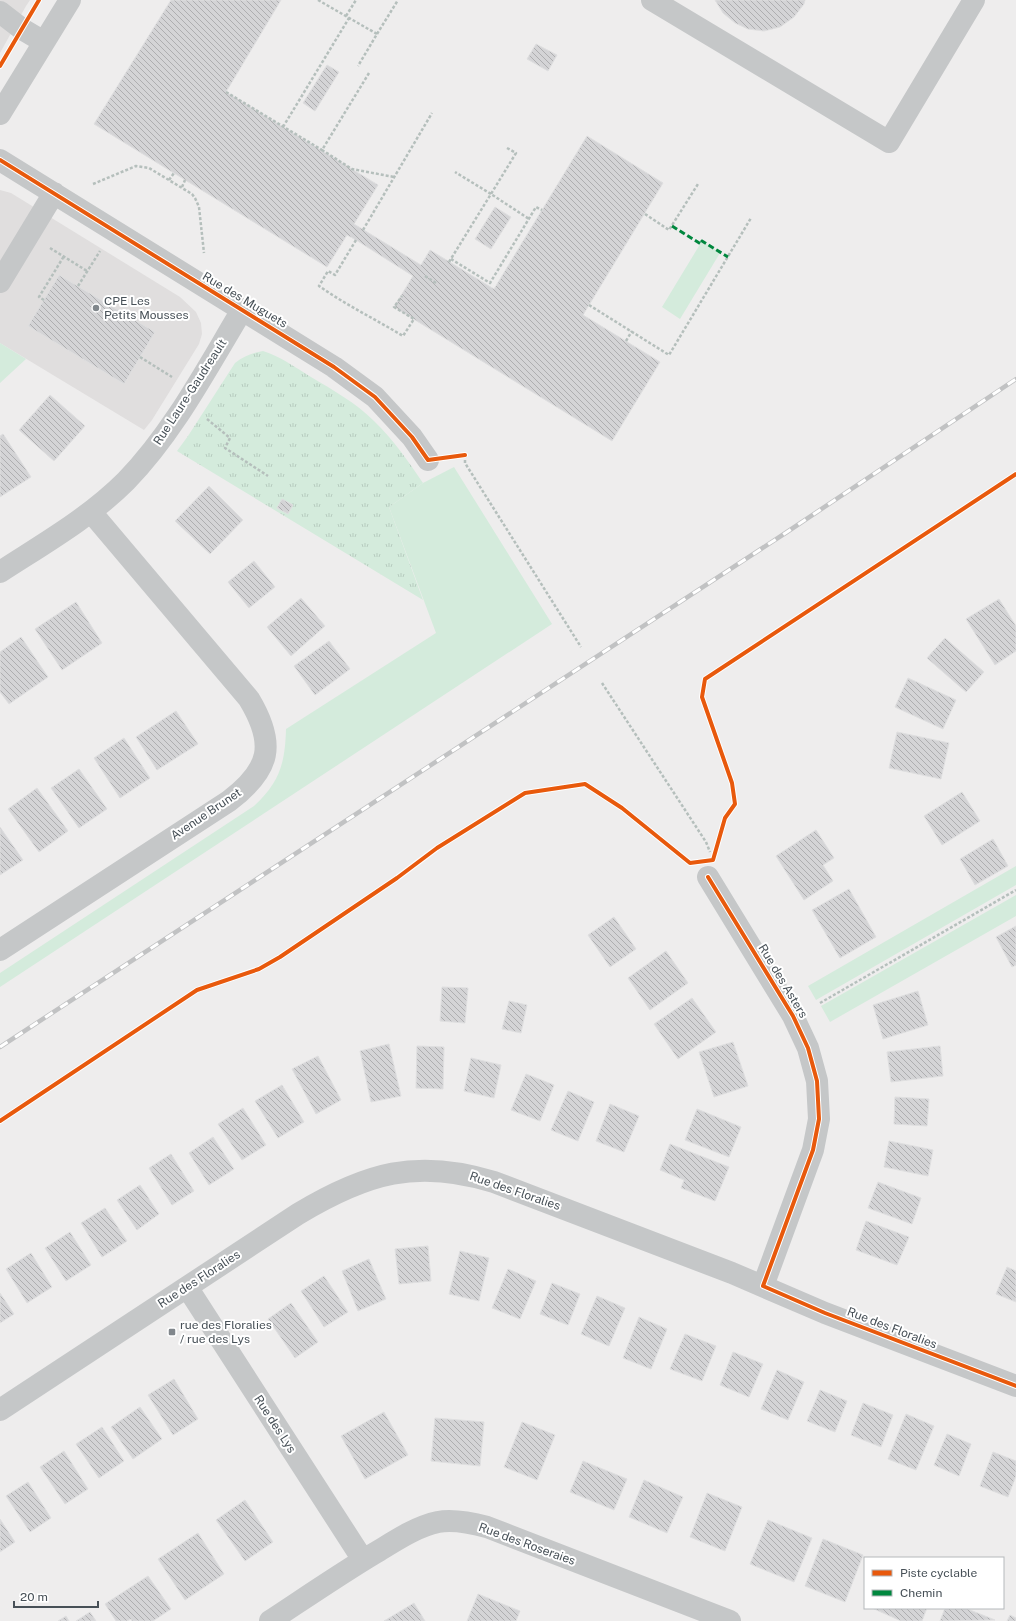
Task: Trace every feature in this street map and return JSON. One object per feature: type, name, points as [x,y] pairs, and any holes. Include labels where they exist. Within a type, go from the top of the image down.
[{"type":"street","points":[[0,114],[70,0]]},
{"type":"street","points":[[652,0],[889,142],[974,0]]},
{"type":"street","points":[[0,12],[22,29],[44,42]]},
{"type":"street","name":"Rue des Muguets","points":[[0,160],[314,354],[375,397],[412,437],[428,460]]},
{"type":"street","points":[[0,282],[54,193]]},
{"type":"street","name":"Rue Laure-Gaudreault","points":[[0,572],[91,512],[126,481],[171,426],[242,310]]},
{"type":"street","name":"Avenue Brunet","points":[[0,950],[229,801],[253,781],[262,764],[264,756],[266,746],[263,727],[249,699],[91,512]]},
{"type":"street","name":"Rue des Asters","points":[[708,877],[793,1016],[808,1048],[817,1081],[819,1119],[813,1150],[763,1286]]},
{"type":"street","name":"Rue des Floralies","points":[[0,1410],[329,1195],[387,1174],[424,1170],[458,1172],[494,1182],[763,1286],[825,1313],[1016,1386]]},
{"type":"street","name":"Rue des Lys","points":[[187,1287],[363,1560]]},
{"type":"street","name":"Rue des Roseraies","points":[[270,1621],[363,1560],[419,1528],[440,1522],[463,1522],[487,1527],[730,1621]]},
{"type":"path","points":[[318,0],[377,34]]},
{"type":"path","points":[[346,16],[356,0]]},
{"type":"path","points":[[358,66],[398,0]]},
{"type":"path","points":[[283,127],[349,18]]},
{"type":"path","points":[[322,150],[368,73]]},
{"type":"path","points":[[226,92],[352,169],[394,177]]},
{"type":"path","points":[[363,230],[432,113]]},
{"type":"path","points":[[311,144],[314,139]]},
{"type":"path","points":[[507,148],[516,153],[450,260],[490,282],[536,207],[542,210]]},
{"type":"path","points":[[93,184],[136,166],[149,168],[192,194],[199,207],[204,253]]},
{"type":"path","points":[[455,172],[529,219]]},
{"type":"path","points":[[169,180],[174,173]]},
{"type":"path","points":[[182,188],[185,180]]},
{"type":"path","points":[[645,214],[669,230],[698,184]]},
{"type":"path","points":[[589,305],[668,354],[752,218]]},
{"type":"path","points":[[356,240],[335,275],[328,271],[319,286],[341,302],[380,322],[403,336],[414,319],[394,307],[402,296]]},
{"type":"path","points":[[48,246],[87,271]]},
{"type":"path","points":[[78,286],[101,249]]},
{"type":"path","points":[[44,300],[39,297],[64,256]]},
{"type":"path","points":[[425,276],[436,283]]},
{"type":"path","points":[[626,341],[632,331]]},
{"type":"path","points":[[140,357],[177,380]]},
{"type":"path","points":[[201,415],[230,438],[225,448],[268,476]]},
{"type":"path","points":[[428,460],[465,455],[465,463],[581,647]]},
{"type":"path","points":[[602,683],[706,842],[711,854]]},
{"type":"path","points":[[820,1003],[1016,890]]},
{"type":"shaded area","points":[[0,0],[30,0],[0,53]]},
{"type":"shaded area","name":"CPE Les Petits Mousses","points":[[0,190],[11,193],[180,297],[196,312],[201,323],[202,334],[199,344],[152,420],[144,430],[0,343]]},
{"type":"green space","points":[[702,241],[720,253],[680,319],[662,307]]},
{"type":"green space","points":[[0,343],[26,359],[0,383]]},
{"type":"green space","points":[[263,351],[288,362],[360,408],[388,435],[423,483],[389,507],[423,600],[177,451],[235,363],[248,355]]},
{"type":"green space","points":[[454,467],[552,624],[0,987],[0,973],[254,806],[270,789],[279,771],[284,752],[286,729],[436,633],[389,507],[423,483]]},
{"type":"green space","points":[[1016,866],[1016,885],[816,1000],[808,986]]},
{"type":"green space","points":[[1016,895],[1016,916],[830,1022],[821,1006]]},
{"type":"building","points":[[171,0],[281,0],[226,92],[378,185],[354,224],[421,265],[430,250],[494,289],[587,136],[663,183],[583,315],[660,362],[612,441],[394,307],[413,276],[356,240],[347,235],[327,267],[94,124]]},
{"type":"building","points":[[715,0],[805,0],[804,4],[794,17],[780,27],[764,31],[748,29],[735,23],[723,13]]},
{"type":"building","points":[[536,44],[557,55],[548,71],[527,59]]},
{"type":"building","points":[[327,65],[339,72],[315,111],[303,103]]},
{"type":"building","points":[[495,207],[511,217],[491,249],[475,239]]},
{"type":"building","points":[[59,275],[155,332],[124,384],[28,326]]},
{"type":"building","points":[[50,395],[85,426],[54,461],[19,430]]},
{"type":"building","points":[[3,434],[31,477],[0,497],[0,436]]},
{"type":"building","points":[[209,486],[243,520],[210,554],[175,521]]},
{"type":"building","points":[[282,499],[293,505],[288,514],[277,508]]},
{"type":"building","points":[[254,561],[275,587],[249,608],[228,582]]},
{"type":"building","points":[[301,598],[325,626],[291,656],[267,627]]},
{"type":"building","points":[[999,599],[1016,626],[1016,651],[995,665],[966,619]]},
{"type":"building","points":[[76,602],[102,643],[62,670],[35,629]]},
{"type":"building","points":[[21,637],[48,677],[9,704],[0,692],[0,652]]},
{"type":"building","points":[[945,638],[984,672],[966,692],[927,658]]},
{"type":"building","points":[[329,641],[350,669],[315,695],[294,666]]},
{"type":"building","points":[[908,678],[956,700],[943,729],[895,707]]},
{"type":"building","points":[[176,711],[198,744],[157,770],[136,737]]},
{"type":"building","points":[[897,732],[949,743],[941,779],[889,768]]},
{"type":"building","points":[[124,738],[150,778],[120,798],[94,758]]},
{"type":"building","points":[[79,769],[107,809],[79,828],[51,788]]},
{"type":"building","points":[[37,788],[68,831],[39,852],[8,809]]},
{"type":"building","points":[[962,792],[980,821],[942,845],[924,816]]},
{"type":"building","points":[[0,827],[23,860],[0,875]]},
{"type":"building","points":[[816,830],[834,858],[823,865],[833,881],[804,900],[776,856]]},
{"type":"building","points":[[993,839],[1008,866],[975,885],[960,859]]},
{"type":"building","points":[[849,889],[876,937],[840,958],[812,910]]},
{"type":"building","points":[[614,917],[636,949],[610,967],[588,935]]},
{"type":"building","points":[[1016,926],[1016,965],[1012,967],[996,937]]},
{"type":"building","points":[[666,951],[688,983],[650,1010],[628,978]]},
{"type":"building","points":[[442,987],[468,988],[465,1023],[440,1021]]},
{"type":"building","points":[[918,991],[928,1025],[883,1039],[873,1005]]},
{"type":"building","points":[[692,998],[716,1032],[678,1059],[654,1024]]},
{"type":"building","points":[[509,1001],[527,1005],[521,1033],[502,1029]]},
{"type":"building","points":[[733,1042],[748,1086],[714,1097],[699,1052]]},
{"type":"building","points":[[389,1044],[401,1096],[371,1102],[360,1051]]},
{"type":"building","points":[[417,1046],[444,1047],[443,1089],[416,1088]]},
{"type":"building","points":[[940,1046],[943,1076],[891,1082],[887,1052]]},
{"type":"building","points":[[318,1056],[341,1100],[316,1114],[292,1069]]},
{"type":"building","points":[[471,1058],[501,1065],[494,1098],[464,1091]]},
{"type":"building","points":[[526,1074],[554,1085],[540,1121],[511,1110]]},
{"type":"building","points":[[282,1085],[304,1122],[278,1138],[255,1101]]},
{"type":"building","points":[[568,1091],[594,1102],[578,1141],[551,1130]]},
{"type":"building","points":[[895,1097],[929,1099],[927,1126],[894,1124]]},
{"type":"building","points":[[610,1104],[639,1116],[624,1152],[596,1141]]},
{"type":"building","points":[[243,1108],[266,1145],[242,1160],[218,1124]]},
{"type":"building","points":[[697,1109],[741,1127],[729,1157],[685,1140]]},
{"type":"building","points":[[213,1137],[234,1169],[209,1185],[189,1153]]},
{"type":"building","points":[[889,1141],[933,1150],[928,1176],[884,1167]]},
{"type":"building","points":[[670,1144],[729,1167],[715,1201],[681,1188],[684,1180],[660,1170]]},
{"type":"building","points":[[171,1154],[194,1191],[172,1205],[149,1168]]},
{"type":"building","points":[[878,1182],[921,1198],[912,1224],[868,1208]]},
{"type":"building","points":[[140,1185],[159,1214],[137,1230],[117,1200]]},
{"type":"building","points":[[105,1208],[127,1241],[102,1257],[81,1223]]},
{"type":"building","points":[[866,1221],[909,1237],[897,1265],[856,1250]]},
{"type":"building","points":[[70,1232],[91,1265],[66,1281],[45,1248]]},
{"type":"building","points":[[428,1246],[431,1281],[399,1284],[395,1249]]},
{"type":"building","points":[[460,1251],[489,1258],[479,1301],[449,1294]]},
{"type":"building","points":[[31,1253],[52,1287],[27,1303],[6,1269]]},
{"type":"building","points":[[369,1259],[386,1299],[358,1311],[342,1271]]},
{"type":"building","points":[[1007,1267],[1016,1271],[1016,1302],[996,1294]]},
{"type":"building","points":[[508,1269],[536,1281],[520,1319],[492,1308]]},
{"type":"building","points":[[324,1276],[348,1312],[324,1327],[301,1291]]},
{"type":"building","points":[[552,1283],[580,1294],[568,1325],[540,1314]]},
{"type":"building","points":[[0,1293],[14,1314],[0,1323]]},
{"type":"building","points":[[597,1296],[625,1308],[609,1346],[581,1334]]},
{"type":"building","points":[[291,1303],[318,1342],[295,1358],[268,1319]]},
{"type":"building","points":[[639,1317],[667,1329],[651,1369],[623,1358]]},
{"type":"building","points":[[685,1334],[716,1346],[702,1381],[670,1369]]},
{"type":"building","points":[[733,1352],[763,1364],[749,1397],[720,1385]]},
{"type":"building","points":[[777,1370],[804,1382],[788,1420],[761,1409]]},
{"type":"building","points":[[174,1379],[198,1419],[173,1435],[148,1395]]},
{"type":"building","points":[[820,1390],[847,1401],[835,1432],[807,1421]]},
{"type":"building","points":[[863,1403],[893,1415],[881,1447],[851,1435]]},
{"type":"building","points":[[140,1407],[162,1439],[133,1459],[111,1427]]},
{"type":"building","points":[[384,1412],[408,1455],[365,1479],[341,1436]]},
{"type":"building","points":[[906,1414],[934,1426],[916,1470],[888,1459]]},
{"type":"building","points":[[435,1418],[484,1422],[480,1466],[431,1461]]},
{"type":"building","points":[[522,1422],[555,1435],[537,1480],[504,1467]]},
{"type":"building","points":[[102,1427],[124,1461],[99,1478],[76,1444]]},
{"type":"building","points":[[947,1434],[971,1444],[959,1476],[934,1465]]},
{"type":"building","points":[[64,1451],[88,1489],[65,1504],[40,1467]]},
{"type":"building","points":[[993,1452],[1016,1461],[1016,1476],[1008,1497],[980,1486]]},
{"type":"building","points":[[583,1461],[627,1479],[614,1510],[570,1492]]},
{"type":"building","points":[[644,1480],[683,1497],[667,1533],[629,1517]]},
{"type":"building","points":[[28,1482],[51,1518],[30,1532],[6,1496]]},
{"type":"building","points":[[707,1493],[742,1507],[725,1551],[690,1537]]},
{"type":"building","points":[[245,1500],[273,1542],[245,1561],[216,1520]]},
{"type":"building","points":[[0,1519],[15,1542],[0,1552]]},
{"type":"building","points":[[768,1520],[812,1538],[794,1582],[750,1564]]},
{"type":"building","points":[[198,1533],[224,1574],[185,1600],[158,1559]]},
{"type":"building","points":[[823,1539],[863,1555],[845,1602],[805,1586]]},
{"type":"building","points":[[148,1576],[171,1609],[153,1621],[132,1621],[131,1619],[127,1621],[116,1621],[105,1604]]},
{"type":"building","points":[[478,1594],[520,1611],[516,1621],[467,1621]]},
{"type":"building","points":[[414,1603],[425,1621],[384,1621]]},
{"type":"building","points":[[874,1609],[927,1609],[922,1621],[901,1621]]},
{"type":"building","points":[[945,1609],[968,1609],[995,1620],[940,1621]]},
{"type":"building","points":[[90,1612],[96,1621],[76,1621]]},
{"type":"building","points":[[1010,1615],[1016,1618],[1016,1621],[1007,1621]]},
{"type":"building","points":[[66,1616],[69,1621],[58,1621]]},
{"type":"railway","points":[[0,1047],[787,532],[1016,379]]},
{"type":"marked path","points":[[672,226],[701,244],[702,241],[728,257]]},
{"type":"cycle path","points":[[0,66],[39,0]]},
{"type":"cycle path","points":[[0,160],[334,367],[375,397],[412,437],[428,460],[465,455]]},
{"type":"cycle path","points":[[0,1121],[197,990],[259,969],[280,957],[397,878],[437,848],[525,793],[585,784],[622,808],[690,863],[713,860],[725,818],[735,804],[732,783],[702,697],[705,679],[1016,474]]},
{"type":"cycle path","points":[[708,877],[793,1016],[808,1048],[817,1081],[819,1119],[813,1150],[763,1286],[825,1313],[1016,1386]]},
{"type":"place","name":"CPE Les Petits Mousses","points":[[96,308]]},
{"type":"place","name":"rue des Floralies / rue des Lys","points":[[172,1332]]}]
